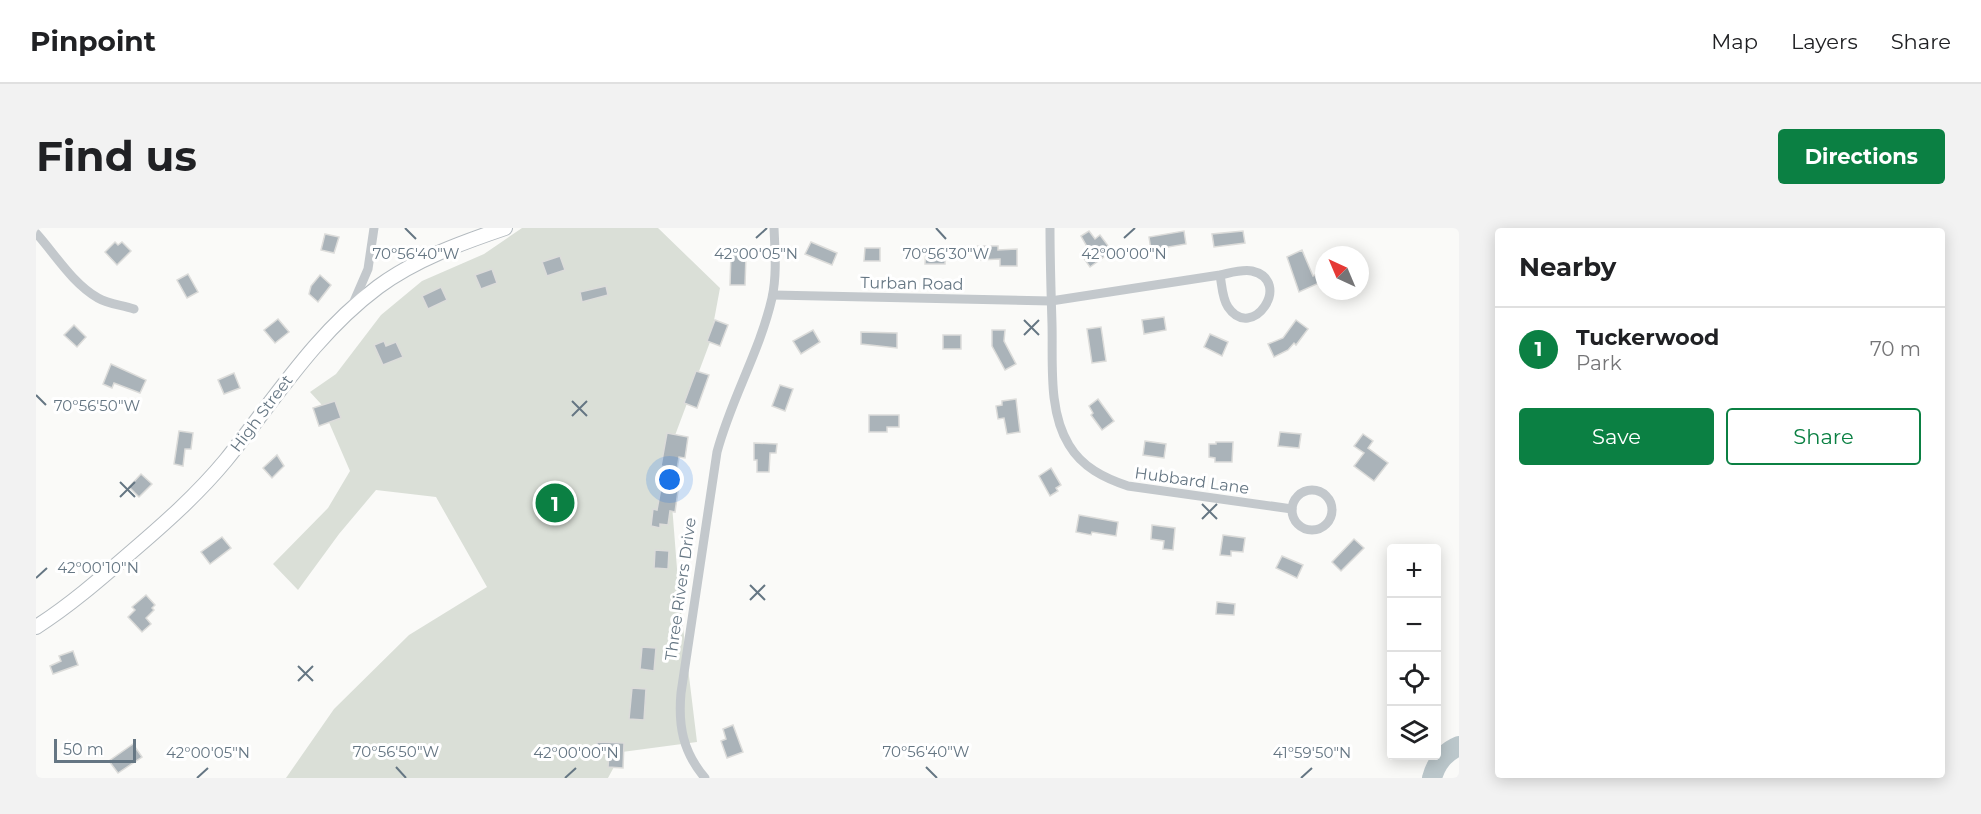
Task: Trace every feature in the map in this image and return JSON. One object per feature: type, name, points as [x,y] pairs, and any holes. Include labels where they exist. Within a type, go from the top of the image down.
[{"type":"street","points":[[350,311],[368,269],[374,228]]},
{"type":"street","name":"High Street","points":[[36,627],[100,579],[192,497],[226,459],[304,358],[350,311],[380,285],[414,265],[461,243],[505,228]]},
{"type":"street","name":"Three Rivers Drive","points":[[705,778],[687,752],[680,730],[679,706],[717,452],[773,296],[774,228]]},
{"type":"street","name":"Hubbard Lane","points":[[1050,228],[1053,368],[1058,413],[1069,445],[1084,463],[1104,477],[1128,486],[1292,509]]},
{"type":"street","points":[[36,233],[91,293],[99,299],[134,309]]},
{"type":"street","points":[[1247,271],[1261,276],[1269,288],[1270,297],[1266,306],[1255,316],[1245,317],[1236,314],[1226,304],[1220,275],[1247,271]]},
{"type":"street","name":"Turban Road","points":[[773,296],[1051,301],[1220,275]]},
{"type":"street","points":[[1317,491],[1328,499],[1332,513],[1329,521],[1323,527],[1310,530],[1298,525],[1293,517],[1292,509],[1295,500],[1302,493],[1317,491]]},
{"type":"shaded area","points":[[522,228],[658,228],[720,288],[710,342],[668,454],[679,594],[697,742],[622,752],[608,778],[286,778],[334,709],[409,635],[487,587],[436,497],[376,490],[339,534],[298,590],[273,564],[328,508],[350,471],[321,404],[310,392],[336,374],[381,315],[422,281],[484,254]]},
{"type":"building","points":[[1089,231],[1095,239],[1100,235],[1112,251],[1090,267],[1083,257],[1090,252],[1081,236]]},
{"type":"building","points":[[1184,231],[1186,244],[1151,250],[1149,237]]},
{"type":"building","points":[[1243,231],[1245,243],[1214,247],[1212,234]]},
{"type":"building","points":[[325,234],[339,237],[334,253],[321,250]]},
{"type":"building","points":[[115,242],[118,245],[122,242],[131,251],[117,265],[105,252]]},
{"type":"building","points":[[811,242],[837,253],[832,265],[805,254]]},
{"type":"building","points":[[978,246],[998,246],[998,250],[1017,249],[1017,266],[1000,266],[1000,259],[979,260]]},
{"type":"building","points":[[865,248],[880,248],[880,261],[864,261]]},
{"type":"building","points":[[926,249],[945,250],[945,264],[925,264]]},
{"type":"building","points":[[1302,250],[1313,276],[1315,275],[1315,285],[1299,292],[1287,257]]},
{"type":"building","points":[[731,254],[746,255],[745,285],[730,285]]},
{"type":"building","points":[[560,256],[565,270],[547,276],[542,262]]},
{"type":"building","points":[[492,269],[497,283],[481,289],[475,275]]},
{"type":"building","points":[[188,274],[198,292],[187,298],[177,280]]},
{"type":"building","points":[[320,275],[331,285],[318,302],[309,294],[311,286]]},
{"type":"building","points":[[606,286],[608,295],[582,302],[580,292]]},
{"type":"building","points":[[441,287],[447,300],[428,309],[422,296]]},
{"type":"building","points":[[1164,317],[1166,330],[1144,334],[1142,320]]},
{"type":"building","points":[[278,319],[289,332],[275,343],[264,330]]},
{"type":"building","points":[[715,320],[728,325],[720,346],[707,341]]},
{"type":"building","points":[[1296,320],[1308,329],[1296,345],[1294,343],[1288,350],[1274,357],[1268,344],[1283,338]]},
{"type":"building","points":[[74,325],[86,337],[77,347],[64,335]]},
{"type":"building","points":[[1101,327],[1106,361],[1092,363],[1087,329]]},
{"type":"building","points":[[813,330],[820,342],[801,354],[793,341]]},
{"type":"building","points":[[992,330],[1005,330],[1004,341],[1016,364],[1005,370],[992,346]]},
{"type":"building","points":[[861,332],[897,333],[897,348],[861,344]]},
{"type":"building","points":[[1210,334],[1228,342],[1222,356],[1204,347]]},
{"type":"building","points":[[943,335],[961,335],[961,349],[943,349]]},
{"type":"building","points":[[384,341],[386,346],[396,342],[403,357],[383,365],[374,345]]},
{"type":"building","points":[[111,364],[146,380],[140,393],[114,383],[112,388],[103,384]]},
{"type":"building","points":[[696,371],[709,375],[697,408],[684,403]]},
{"type":"building","points":[[234,373],[240,388],[224,394],[218,380]]},
{"type":"building","points":[[780,385],[793,389],[785,411],[772,406]]},
{"type":"building","points":[[1016,399],[1020,432],[1007,434],[1004,418],[998,419],[996,406],[1002,405],[1002,401]]},
{"type":"building","points":[[1098,399],[1114,421],[1102,430],[1091,415],[1093,413],[1089,406]]},
{"type":"building","points":[[335,401],[341,418],[319,426],[313,408]]},
{"type":"building","points":[[869,415],[899,415],[899,427],[887,427],[887,432],[869,432]]},
{"type":"building","points":[[179,431],[193,433],[191,449],[185,449],[183,466],[174,464]]},
{"type":"building","points":[[1280,432],[1301,434],[1299,448],[1278,446]]},
{"type":"building","points":[[667,433],[688,437],[685,458],[679,457],[677,469],[661,466]]},
{"type":"building","points":[[1363,434],[1373,441],[1368,448],[1388,463],[1374,481],[1354,466],[1364,453],[1354,446]]},
{"type":"building","points":[[1145,441],[1166,444],[1164,458],[1143,455]]},
{"type":"building","points":[[1216,442],[1233,442],[1232,462],[1215,462],[1215,458],[1209,457],[1209,444],[1216,444]]},
{"type":"building","points":[[754,443],[777,444],[776,453],[770,453],[769,472],[757,472]]},
{"type":"building","points":[[277,455],[284,466],[272,478],[263,468]]},
{"type":"building","points":[[1051,468],[1061,485],[1056,488],[1058,491],[1050,496],[1039,476]]},
{"type":"building","points":[[141,474],[152,484],[139,497],[129,487]]},
{"type":"building","points":[[661,488],[678,491],[675,512],[670,511],[668,525],[660,524],[660,528],[651,526],[653,509],[657,510]]},
{"type":"building","points":[[1079,515],[1118,522],[1116,536],[1076,532]]},
{"type":"building","points":[[1152,525],[1175,528],[1173,550],[1163,549],[1164,541],[1151,539]]},
{"type":"building","points":[[1223,535],[1245,538],[1243,552],[1231,551],[1231,556],[1220,555]]},
{"type":"building","points":[[222,537],[231,548],[210,564],[201,552]]},
{"type":"building","points":[[1354,539],[1364,548],[1341,571],[1332,562]]},
{"type":"building","points":[[655,550],[669,551],[668,569],[654,568]]},
{"type":"building","points":[[1282,556],[1303,565],[1297,578],[1276,568]]},
{"type":"building","points":[[146,595],[155,605],[152,608],[154,610],[146,618],[151,624],[142,632],[128,617],[135,610],[132,607]]},
{"type":"building","points":[[1217,602],[1235,604],[1234,615],[1216,614]]},
{"type":"building","points":[[642,647],[656,648],[654,671],[640,669]]},
{"type":"building","points":[[73,651],[78,665],[53,674],[50,666],[61,661],[59,656]]},
{"type":"building","points":[[632,688],[646,689],[644,720],[629,719]]},
{"type":"building","points":[[733,725],[743,752],[727,758],[721,741],[726,739],[723,729]]},
{"type":"building","points":[[597,742],[624,743],[623,768],[608,767],[609,755],[597,754]]},
{"type":"building","points":[[133,744],[142,757],[118,773],[109,761]]},
{"type":"waterway","points":[[1432,778],[1442,759],[1449,751],[1459,746]]},
{"type":"place","name":"Tuckerwood","points":[[555,503]]}]
